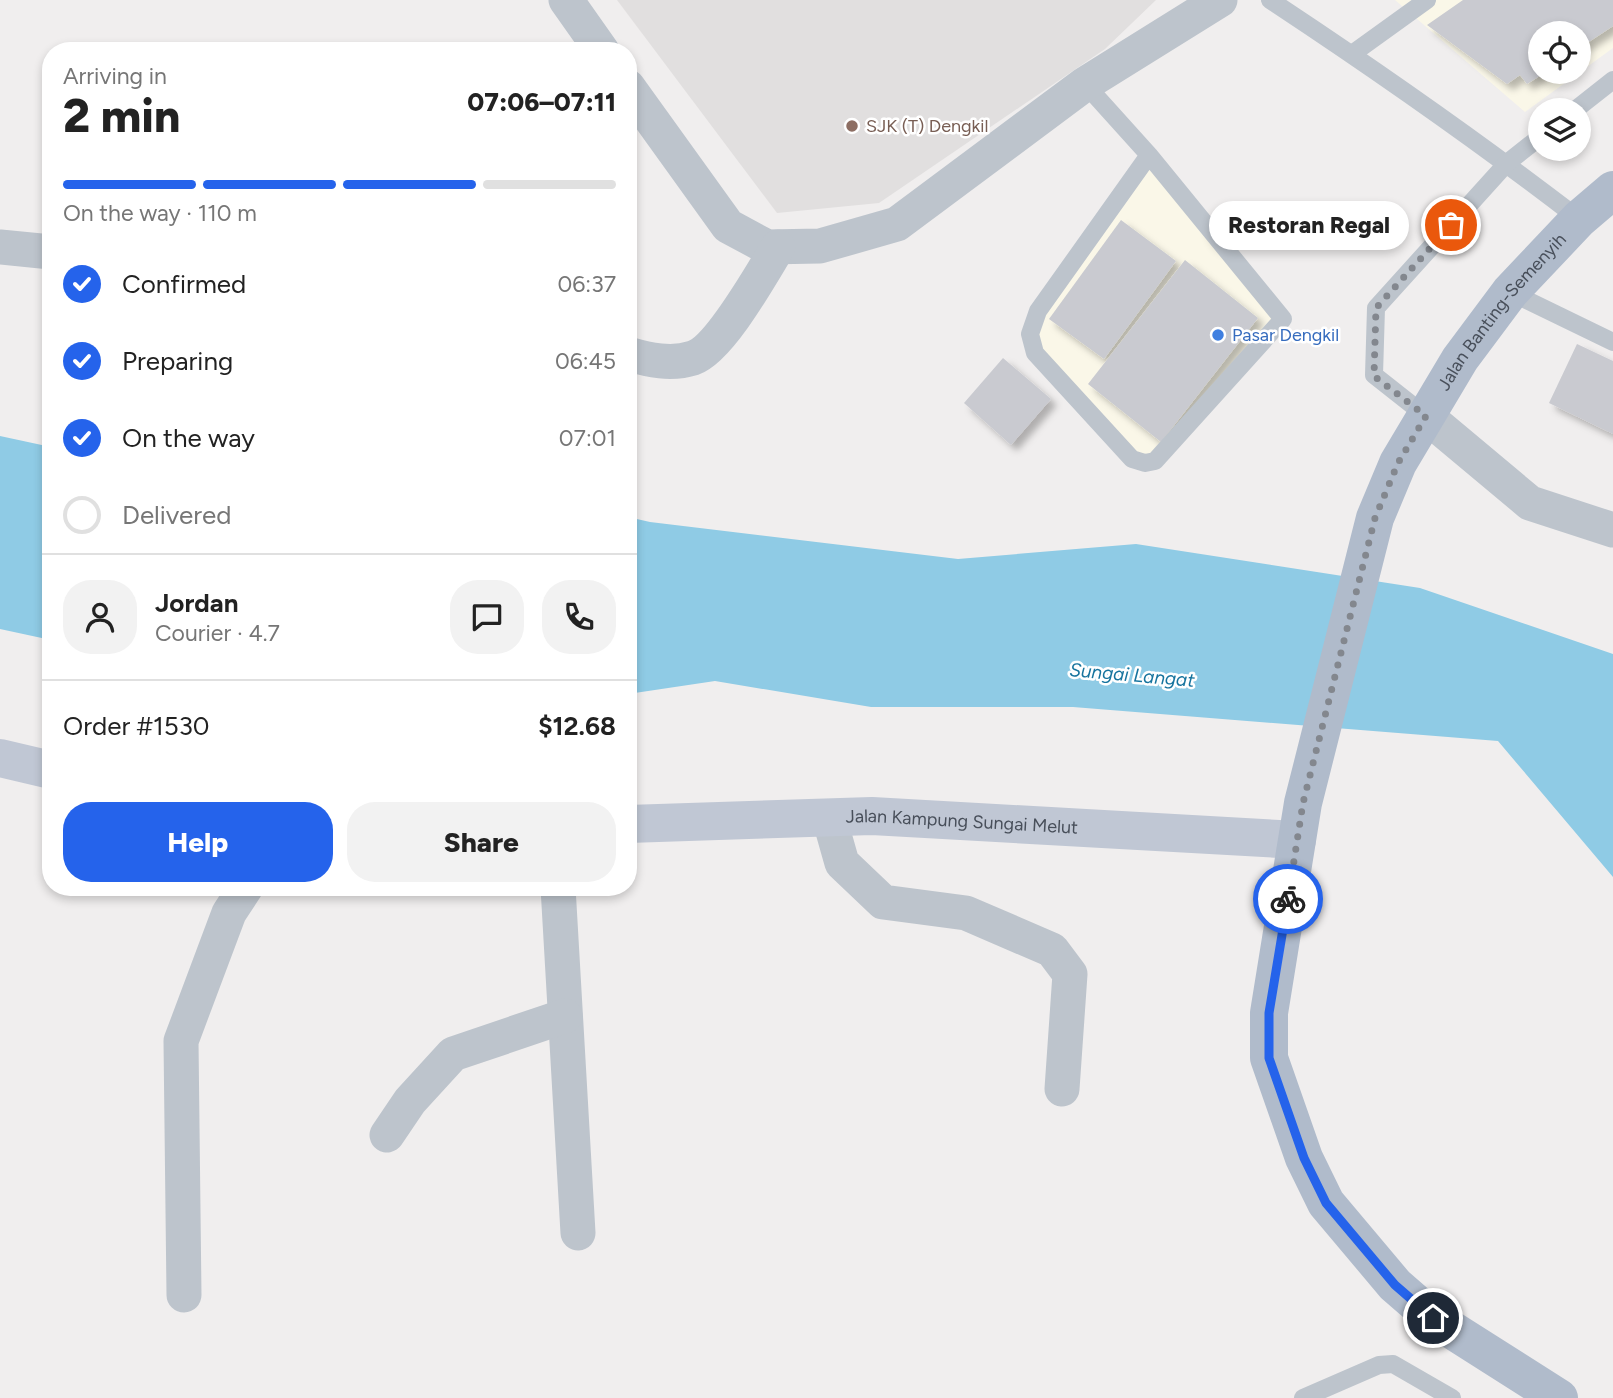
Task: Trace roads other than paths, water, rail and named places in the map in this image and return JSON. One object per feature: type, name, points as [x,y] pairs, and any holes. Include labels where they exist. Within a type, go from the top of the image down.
[{"type":"main road","name":"Jalan Banting-Semenyih","points":[[1559,1398],[1433,1318],[1395,1285],[1326,1203],[1304,1158],[1269,1058],[1269,1013],[1303,803],[1375,518],[1398,463],[1460,359],[1510,292],[1580,219],[1613,190]]},
{"type":"main road","points":[[0,758],[42,768]]},
{"type":"main road","name":"Jalan Kampung Sungai Melut","points":[[637,824],[872,816],[1297,840]]},
{"type":"street","points":[[566,0],[596,42]]},
{"type":"street","points":[[637,100],[728,226],[767,247],[820,246],[897,224],[1085,84],[1220,0]]},
{"type":"street","points":[[0,247],[42,251]]},
{"type":"street","points":[[637,357],[656,362],[694,358],[725,331],[778,247]]},
{"type":"street","points":[[1426,416],[1530,503],[1613,530]]},
{"type":"street","points":[[829,817],[842,863],[883,902],[966,913],[1052,950],[1070,974],[1062,1089]]},
{"type":"street","points":[[184,1295],[181,1041],[229,913],[240,896]]},
{"type":"street","points":[[558,896],[578,1233]]},
{"type":"street","points":[[387,1135],[410,1101],[453,1054],[565,1016]]},
{"type":"lane","points":[[1270,0],[1507,163],[1580,219]]},
{"type":"lane","points":[[1352,54],[1427,0]]},
{"type":"lane","points":[[1590,98],[1613,80]]},
{"type":"lane","points":[[1085,84],[1149,155],[1283,318],[1155,461],[1145,463],[1132,459],[1035,353],[1030,334],[1038,312],[1149,155]]},
{"type":"lane","points":[[1426,416],[1374,376],[1376,308],[1507,163],[1528,146]]},
{"type":"lane","points":[[1510,292],[1613,342]]},
{"type":"lane","points":[[1303,1398],[1378,1365],[1393,1364],[1452,1398]]},
{"type":"water","points":[[0,436],[42,445],[42,638],[0,629]]},
{"type":"water","name":"Sungai Langat","points":[[637,519],[958,559],[1136,544],[1420,588],[1613,654],[1613,877],[1498,741],[1073,707],[871,707],[715,681],[637,693]]},
{"type":"place","name":"SJK (T) Dengkil","points":[[852,126]]},
{"type":"place","name":"Restoran Regal","points":[[1451,225]]},
{"type":"place","name":"Pasar Dengkil","points":[[1218,335]]}]
